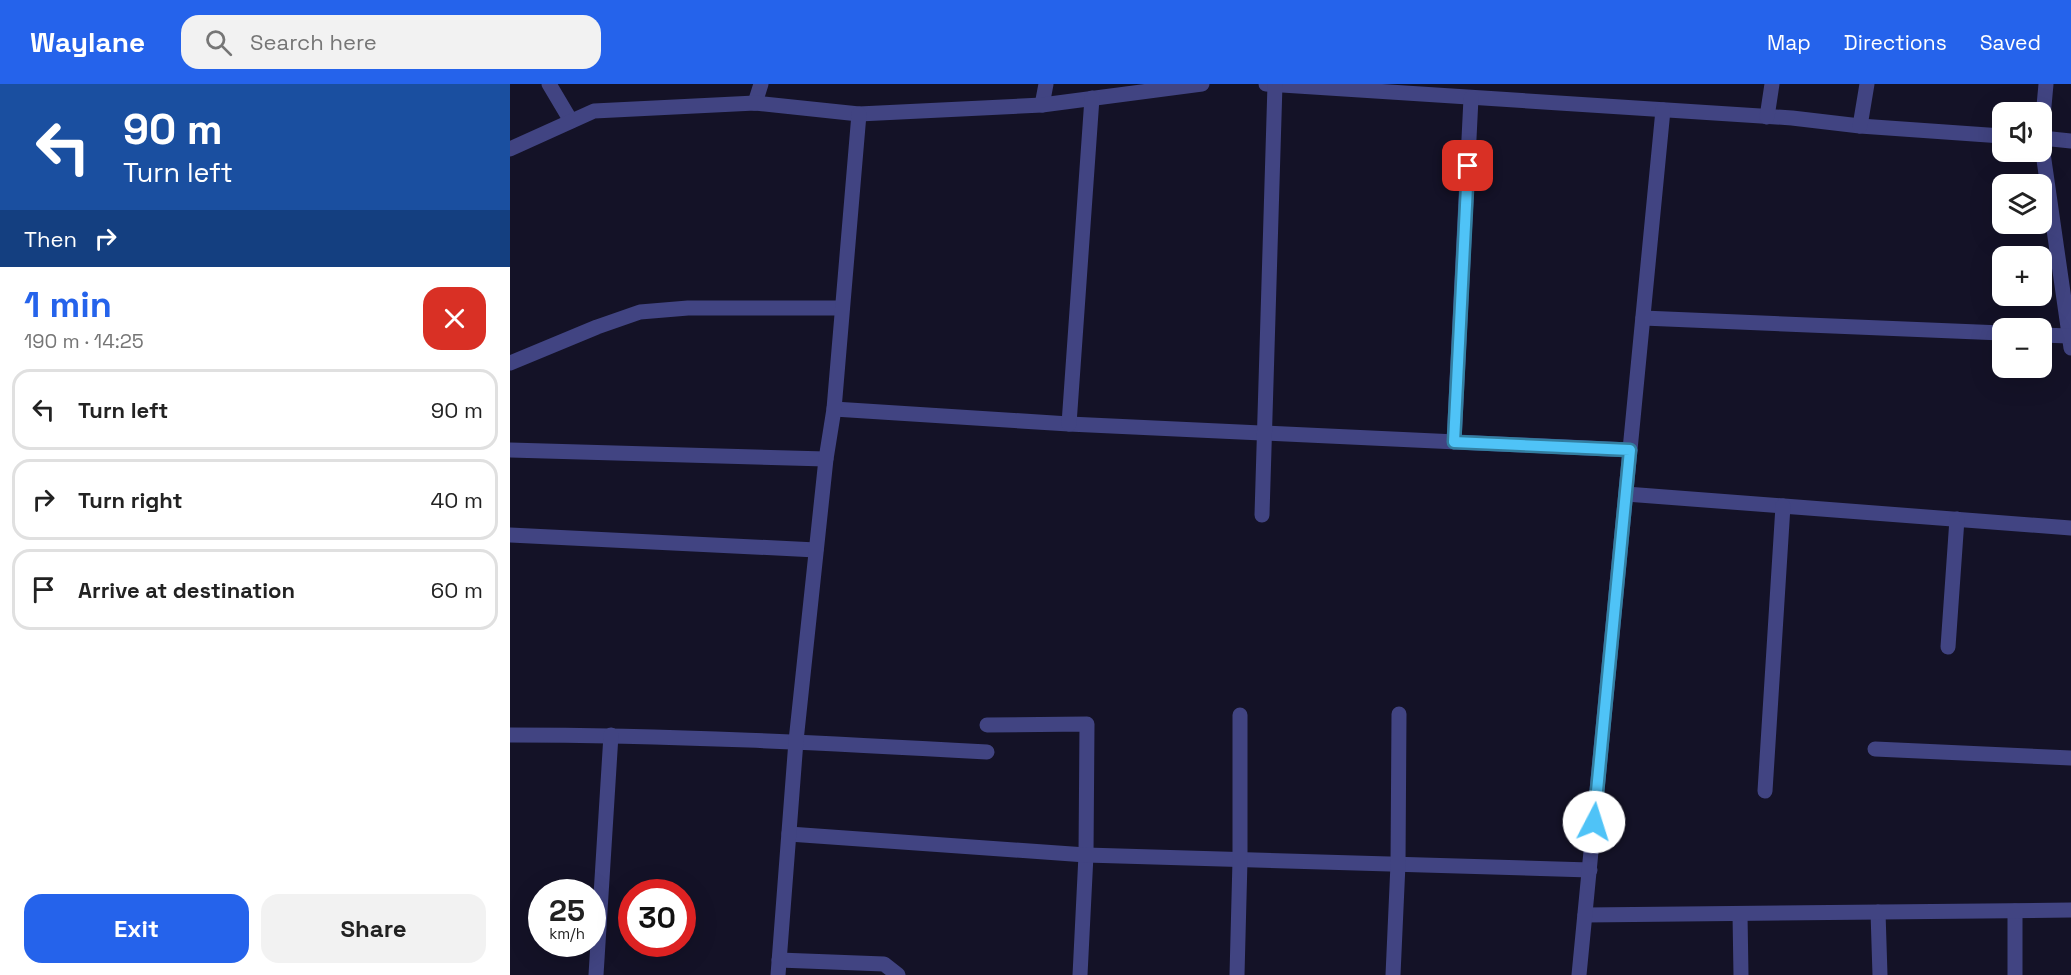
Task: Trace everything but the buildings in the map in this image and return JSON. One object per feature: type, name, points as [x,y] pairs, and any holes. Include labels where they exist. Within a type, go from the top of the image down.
[{"type":"street","points":[[549,84],[571,122]]},
{"type":"street","points":[[755,103],[760,84]]},
{"type":"street","points":[[1042,105],[1046,84]]},
{"type":"street","points":[[510,149],[594,111],[755,103],[859,114],[1042,105],[1202,84]]},
{"type":"street","points":[[1266,84],[1434,90],[1471,98],[1767,117],[1992,135]]},
{"type":"street","points":[[1262,515],[1275,84]]},
{"type":"street","points":[[1767,117],[1772,84]]},
{"type":"street","points":[[1860,126],[1868,84]]},
{"type":"street","points":[[2044,102],[2046,84]]},
{"type":"street","points":[[1069,424],[1092,98]]},
{"type":"street","points":[[1454,442],[1471,98]]},
{"type":"street","points":[[1580,975],[1663,110]]},
{"type":"street","points":[[859,114],[834,409],[826,459],[796,741],[778,968],[884,964],[898,975]]},
{"type":"street","points":[[2052,139],[2071,141]]},
{"type":"street","points":[[2044,162],[2070,342],[2052,338]]},
{"type":"street","points":[[510,363],[640,312],[688,308],[842,308]]},
{"type":"street","points":[[1643,318],[1992,333]]},
{"type":"street","points":[[834,409],[1069,424],[1630,450]]},
{"type":"street","points":[[510,450],[826,459]]},
{"type":"street","points":[[1626,494],[2071,528]]},
{"type":"street","points":[[1765,792],[1783,506]]},
{"type":"street","points":[[1948,647],[1957,519]]},
{"type":"street","points":[[510,536],[816,550]]},
{"type":"street","points":[[1393,975],[1398,864],[1399,714]]},
{"type":"street","points":[[1238,975],[1240,715]]},
{"type":"street","points":[[987,725],[1087,723],[1086,855],[1080,975]]},
{"type":"street","points":[[510,735],[611,735],[796,741],[987,752]]},
{"type":"street","points":[[596,975],[611,735]]},
{"type":"street","points":[[1875,750],[2071,758]]},
{"type":"street","points":[[789,834],[1086,855],[1590,870]]},
{"type":"street","points":[[1585,915],[2071,910]]},
{"type":"street","points":[[2015,911],[2015,975]]},
{"type":"street","points":[[1878,912],[1880,975]]},
{"type":"street","points":[[1740,914],[1741,975]]},
{"type":"route","points":[[1468,166],[1454,442],[1630,450],[1594,822]]}]
